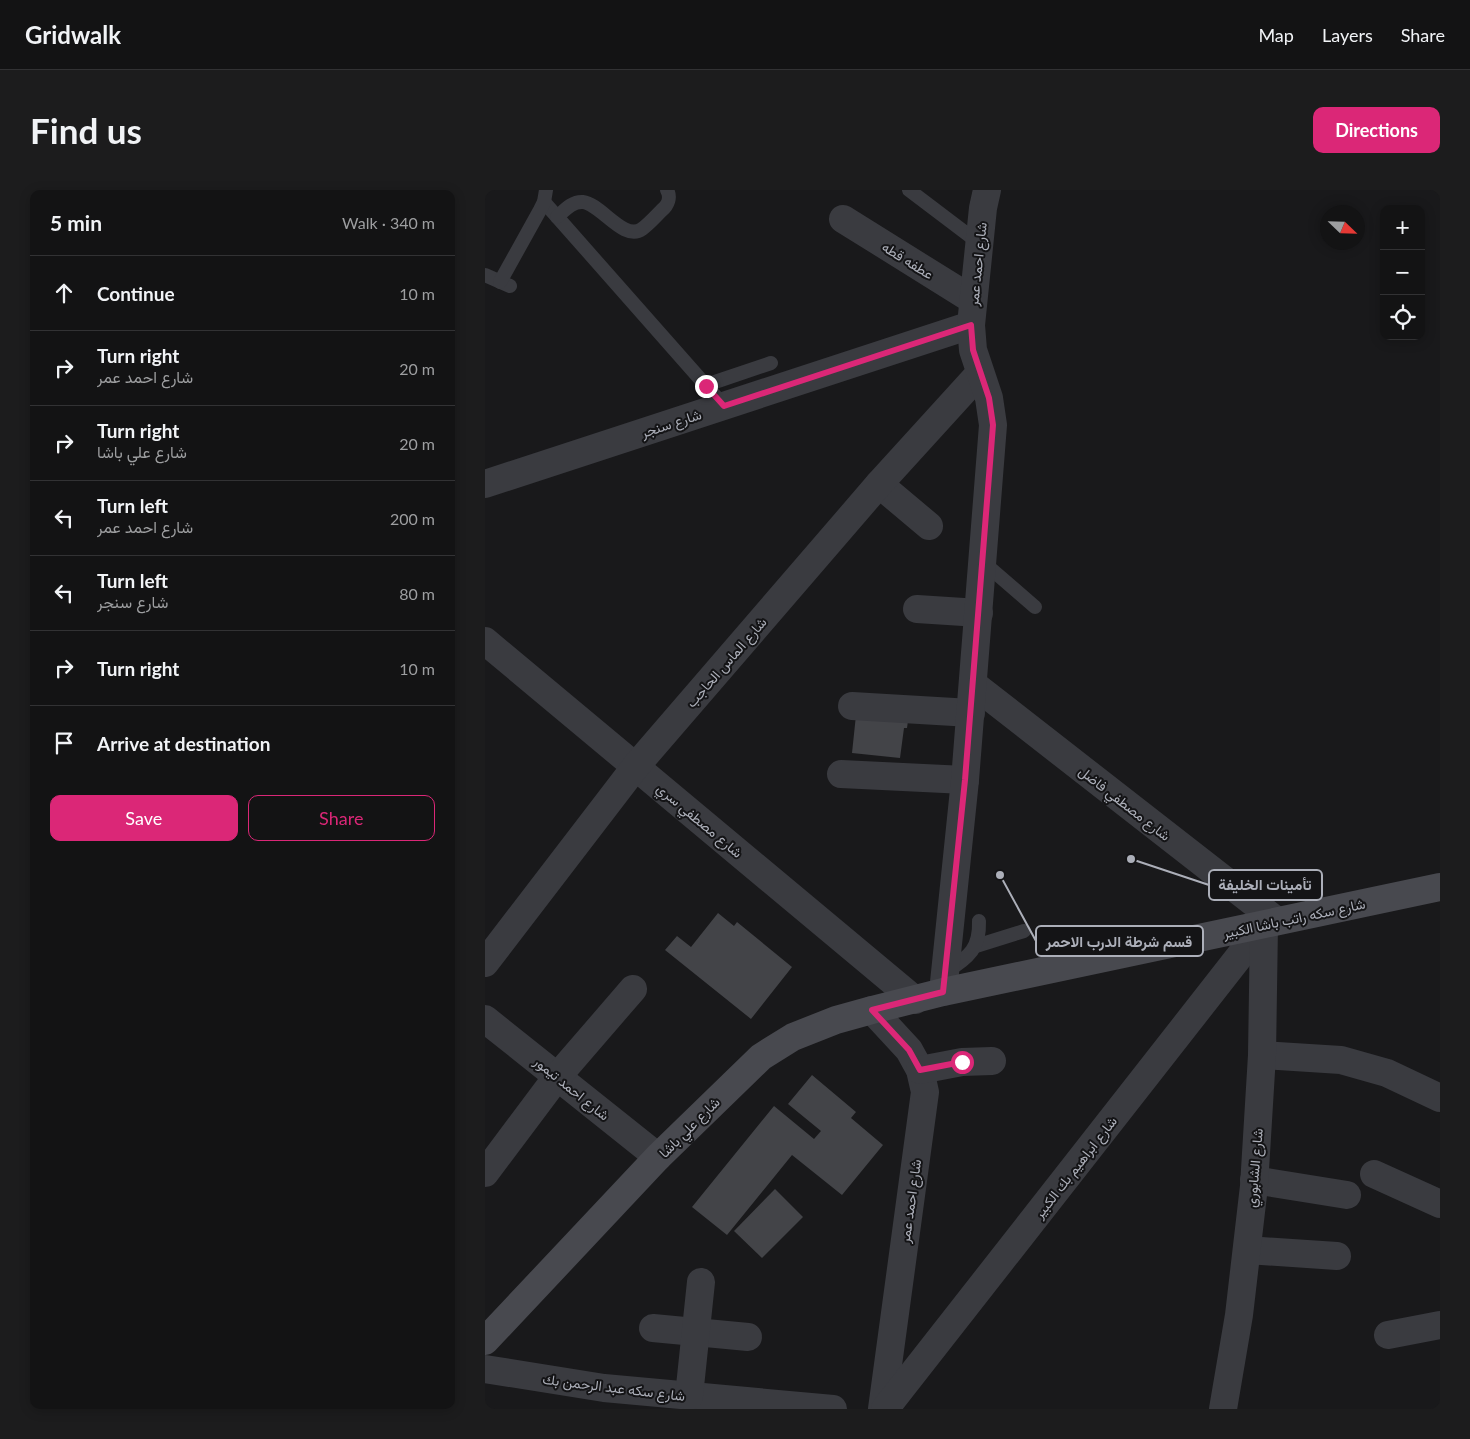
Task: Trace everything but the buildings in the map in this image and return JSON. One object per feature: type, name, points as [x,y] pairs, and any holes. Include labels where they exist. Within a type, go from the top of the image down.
[{"type":"main road","name":"شارع سكه راتب باشا الكبير","points":[[944,982],[1271,923],[1440,887]]},
{"type":"main road","name":"شارع علي باشا","points":[[485,1341],[658,1157],[761,1057],[793,1037],[836,1020],[915,1000],[944,982]]},
{"type":"street","name":"شارع احمد عمر","points":[[944,982],[971,713],[993,425],[989,398],[973,350],[972,313],[983,208],[987,190]]},
{"type":"street","name":"عطفه قطه","points":[[843,220],[972,313]]},
{"type":"street","name":"شارع سنجر","points":[[485,484],[724,406],[972,313]]},
{"type":"street","name":"شارع الماس الحاجب","points":[[485,963],[636,766],[879,484],[980,372]]},
{"type":"street","points":[[879,484],[929,526]]},
{"type":"street","points":[[917,609],[979,613]]},
{"type":"street","name":"شارع مصطفي سري","points":[[485,641],[915,1000]]},
{"type":"street","name":"شارع مصطفي فاضل","points":[[973,684],[1271,923]]},
{"type":"street","points":[[852,706],[971,713]]},
{"type":"street","points":[[841,774],[965,780]]},
{"type":"street","name":"شارع الشابوري","points":[[1223,1409],[1239,1315],[1254,1180],[1271,923]]},
{"type":"street","name":"شارع ابراهيم بك الكبير","points":[[884,1409],[1271,923]]},
{"type":"street","points":[[485,1173],[557,1077],[633,989]]},
{"type":"street","name":"شارع احمد عمر","points":[[872,1010],[909,1050],[920,1070],[925,1092],[884,1409]]},
{"type":"street","name":"شارع احمد تيمور","points":[[485,1019],[658,1157]]},
{"type":"street","points":[[1262,1055],[1341,1060],[1387,1073],[1440,1098]]},
{"type":"street","points":[[920,1070],[962,1062],[992,1061]]},
{"type":"street","points":[[1374,1174],[1440,1204]]},
{"type":"street","points":[[1254,1180],[1347,1195]]},
{"type":"street","points":[[1247,1250],[1337,1256]]},
{"type":"street","points":[[689,1396],[701,1282]]},
{"type":"street","points":[[1387,1334],[1440,1325]]},
{"type":"street","points":[[653,1328],[748,1337]]},
{"type":"street","name":"شارع سكه عبد الرحمن بك","points":[[485,1369],[603,1399],[689,1396],[833,1409]]},
{"type":"lane","points":[[557,217],[573,204],[586,202],[620,227],[635,232],[641,230],[665,208],[669,200],[667,190]]},
{"type":"lane","points":[[909,190],[979,243]]},
{"type":"lane","points":[[545,196],[557,217],[724,406]]},
{"type":"lane","points":[[485,275],[505,284],[545,196]]},
{"type":"lane","points":[[706,386],[771,363]]},
{"type":"lane","points":[[983,562],[1035,606]]},
{"type":"lane","points":[[944,982],[976,946],[979,935],[979,921]]},
{"type":"lane","points":[[976,946],[1023,931]]},
{"type":"place","name":"تأمينات الخليفة","points":[[1131,859]]},
{"type":"place","name":"قسم شرطة الدرب الاحمر","points":[[1000,875]]},
{"type":"route","points":[[706,386],[724,406],[971,325],[973,350],[989,398],[993,425],[965,780],[943,992],[872,1010],[909,1050],[920,1070],[962,1062]]}]
